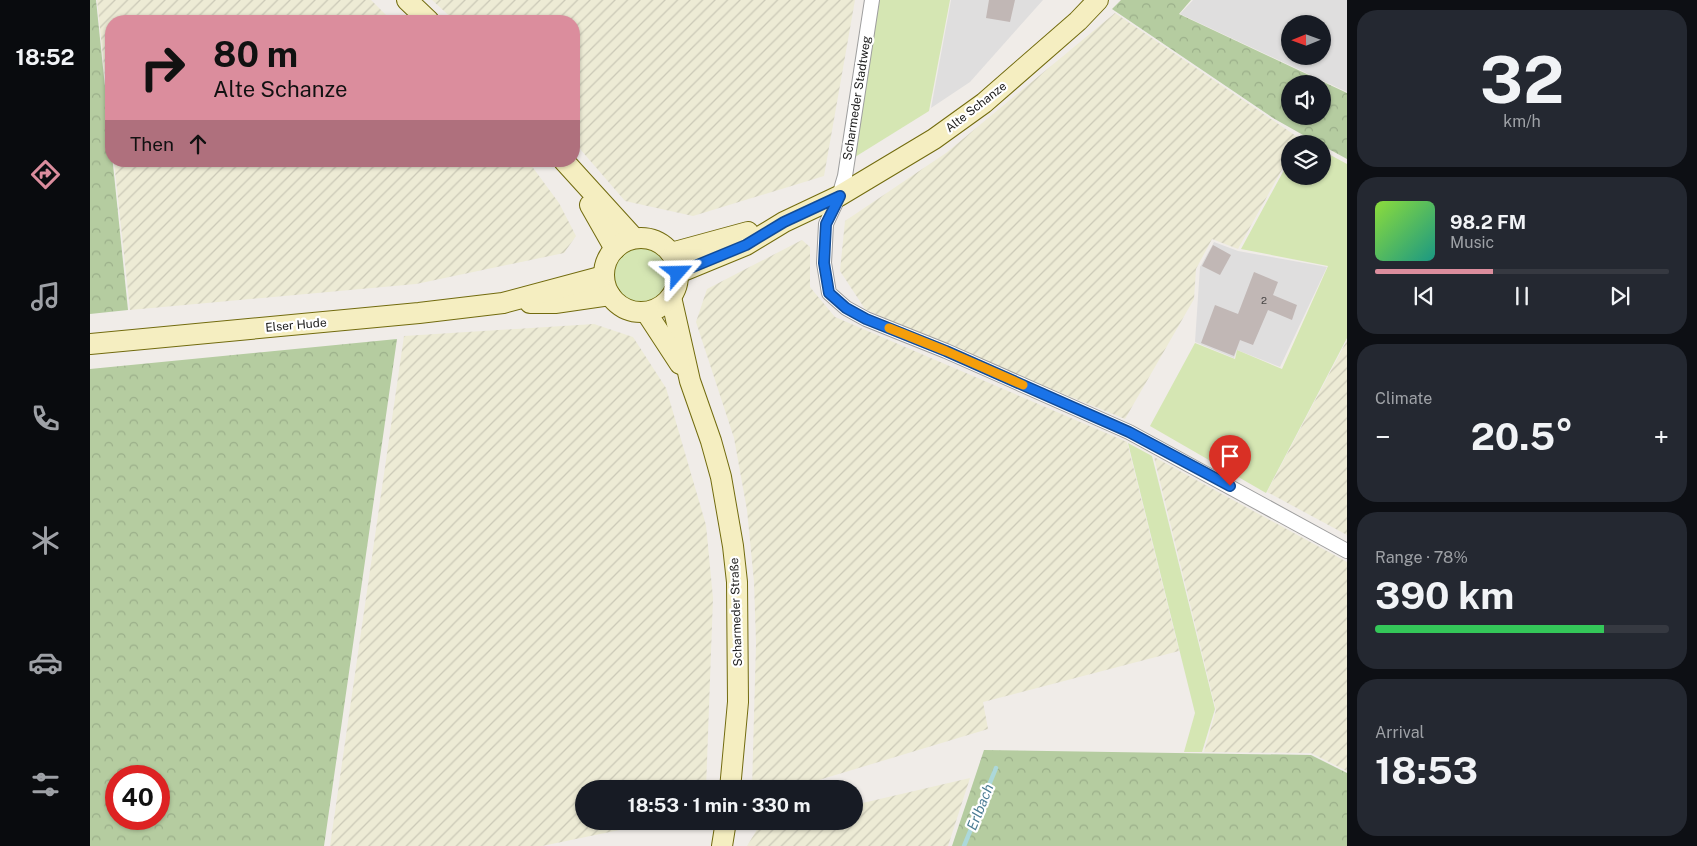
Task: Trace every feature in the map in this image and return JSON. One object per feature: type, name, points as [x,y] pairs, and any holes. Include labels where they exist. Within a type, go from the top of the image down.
[{"type":"street","points":[[408,0],[423,15]]},
{"type":"street","name":"Scharmeder Stadtweg","points":[[840,196],[845,176],[872,0]]},
{"type":"street","name":"Alte Schanze","points":[[678,273],[746,245],[784,222],[840,196],[934,139],[984,103],[1078,21],[1098,0]]},
{"type":"street","points":[[568,167],[634,238]]},
{"type":"street","points":[[568,167],[615,249]]},
{"type":"street","points":[[840,196],[826,224],[824,263],[829,293],[846,308],[866,319],[946,351],[1129,432],[1347,550]]},
{"type":"street","name":"Alte Schanze","points":[[671,253],[784,222]]},
{"type":"street","points":[[634,238],[658,242],[671,253],[677,266],[677,282],[670,297],[660,307],[646,312],[629,310],[622,306],[610,295],[605,286],[605,266],[608,257],[623,242],[634,238]]},
{"type":"street","name":"Elser Hude","points":[[503,303],[604,276]]},
{"type":"street","name":"Elser Hude","points":[[90,344],[419,314],[503,303],[555,303],[610,295]]},
{"type":"street","name":"Scharmeder Straße","points":[[670,297],[690,381],[712,440],[732,537],[737,582],[738,702],[731,780]]},
{"type":"street","name":"Scharmeder Straße","points":[[646,312],[660,331],[690,381]]},
{"type":"street","points":[[722,846],[725,830]]},
{"type":"shaded area","points":[[97,0],[371,0],[386,15],[105,15],[105,77]]},
{"type":"shaded area","points":[[432,0],[855,0],[824,176],[693,216],[625,201],[580,149],[580,15],[448,15]]},
{"type":"shaded area","points":[[951,0],[1043,0],[970,82],[931,108]]},
{"type":"shaded area","points":[[1193,0],[1347,0],[1347,92],[1331,85],[1331,75],[1311,75],[1289,65],[1331,65],[1331,15],[1281,15],[1281,61],[1180,14]]},
{"type":"shaded area","points":[[1115,13],[1295,135],[1281,135],[1281,171],[1238,249],[1212,239],[1196,269],[1194,299],[1125,419],[949,347],[865,309],[840,271],[845,221],[946,153]]},
{"type":"shaded area","points":[[115,167],[532,167],[559,203],[576,236],[564,253],[416,284],[130,310]]},
{"type":"shaded area","points":[[802,240],[810,247],[810,287],[835,317],[1127,442],[1179,651],[983,702],[988,729],[819,780],[752,780],[756,643],[754,582],[747,510],[734,438],[696,322],[707,289]]},
{"type":"shaded area","points":[[1214,242],[1238,251],[1327,267],[1280,367],[1237,350],[1234,358],[1195,342],[1200,267]]},
{"type":"shaded area","points":[[594,324],[633,337],[666,388],[706,525],[713,598],[706,780],[575,780],[575,830],[619,830],[542,846],[330,846],[404,336]]},
{"type":"shaded area","points":[[1347,340],[1347,535],[1267,492]]},
{"type":"shaded area","points":[[1154,457],[1347,562],[1347,771],[1311,753],[1204,752],[1216,710]]},
{"type":"shaded area","points":[[970,778],[948,846],[747,846],[757,830],[863,830],[863,803]]},
{"type":"green space","points":[[90,0],[96,0],[105,87],[105,167],[113,167],[128,310],[90,314]]},
{"type":"green space","points":[[877,0],[950,0],[929,111],[855,157]]},
{"type":"green space","points":[[1121,0],[1191,0],[1179,14],[1281,62],[1281,65],[1287,65],[1309,75],[1281,75],[1281,123],[1112,9]]},
{"type":"green space","points":[[1331,85],[1347,93],[1347,159],[1331,150],[1331,135],[1303,135],[1285,125],[1331,125]]},
{"type":"green space","points":[[1331,155],[1347,164],[1347,338],[1266,493],[1150,426],[1195,343],[1235,359],[1237,350],[1282,369],[1328,266],[1241,249],[1281,176],[1281,185],[1331,185]]},
{"type":"green space","points":[[641,248],[651,250],[660,256],[666,265],[668,275],[666,285],[660,294],[651,300],[641,302],[631,300],[622,294],[616,285],[614,275],[616,265],[622,256],[631,250]]},
{"type":"green space","points":[[397,339],[324,846],[90,846],[90,369]]},
{"type":"green space","points":[[1128,443],[1152,456],[1215,709],[1202,752],[1184,752],[1195,713]]},
{"type":"green space","points":[[984,750],[1311,755],[1347,773],[1347,846],[952,846]]},
{"type":"building","points":[[989,0],[1015,0],[1010,22],[986,18]]},
{"type":"building","points":[[1213,245],[1231,255],[1220,275],[1202,266]]},
{"type":"building","points":[[1254,272],[1278,282],[1273,295],[1297,305],[1292,320],[1268,310],[1253,345],[1240,340],[1234,356],[1201,343],[1215,305],[1238,314]]},
{"type":"waterway","name":"Erlbach","points":[[964,846],[996,768]]},
{"type":"slow traffic","points":[[889,328],[1023,385]]},
{"type":"route","points":[[678,273],[746,245],[784,222],[840,196],[826,224],[824,263],[829,293],[846,308],[866,319],[946,351],[1129,432],[1230,486]]}]
